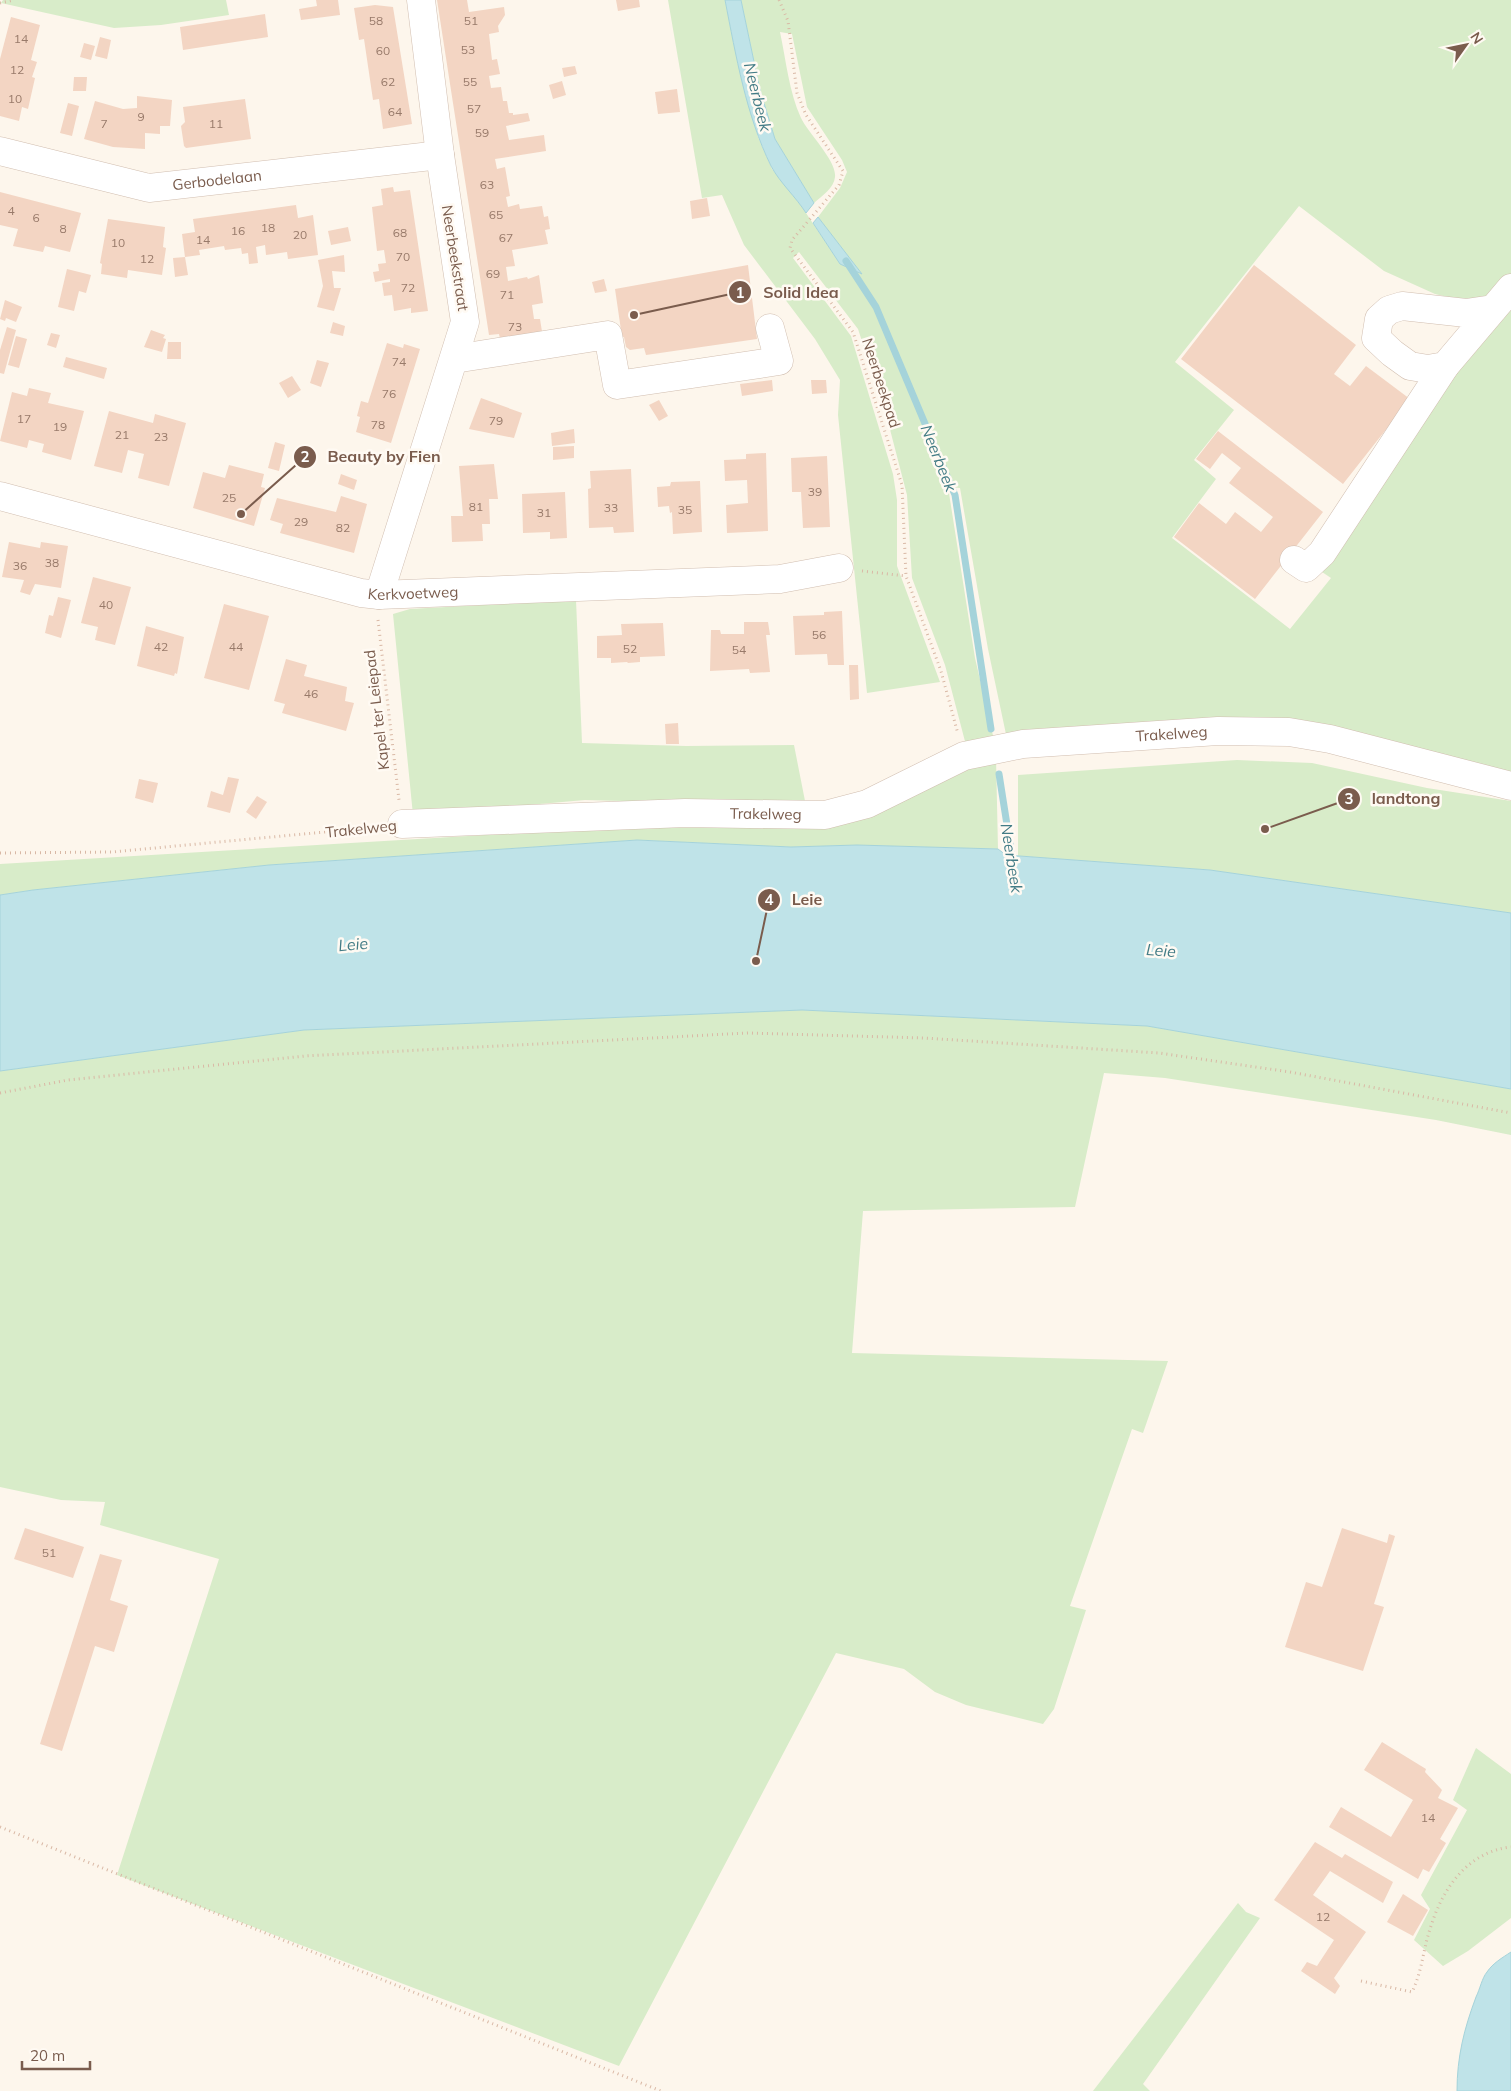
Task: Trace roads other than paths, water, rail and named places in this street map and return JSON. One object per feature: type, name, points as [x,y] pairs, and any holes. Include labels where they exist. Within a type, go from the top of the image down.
[{"type":"street","name":"Neerbeekstraat","points":[[379,594],[465,322],[440,155],[421,0]]},
{"type":"street","name":"Gerbodelaan","points":[[0,151],[149,188],[440,155]]},
{"type":"street","points":[[1294,560],[1306,568],[1322,553],[1445,366],[1511,288]]},
{"type":"street","points":[[1445,366],[1428,369],[1410,366],[1392,354],[1376,338],[1379,319],[1389,310],[1402,306],[1466,313],[1493,309]]},
{"type":"street","points":[[454,359],[608,335],[617,385],[779,361],[770,328]]},
{"type":"street","name":"Kerkvoetweg","points":[[0,496],[361,592],[379,594],[780,578],[839,568]]},
{"type":"street","name":"Trakelweg","points":[[402,824],[685,813],[825,815],[867,804],[964,756],[1023,744],[1218,731],[1289,732],[1330,739],[1511,786]]},
{"type":"water","points":[[725,0],[741,0],[760,90],[775,139],[814,203],[806,213],[771,166],[762,147],[748,106]]},
{"type":"water","points":[[818,217],[862,274],[840,264],[813,223]]},
{"type":"water","name":"Leie","points":[[637,840],[791,847],[857,845],[998,849],[1006,855],[1210,870],[1511,913],[1511,1089],[1147,1026],[802,1010],[304,1030],[0,1071],[0,895],[269,865]]},
{"type":"water","points":[[1511,1952],[1511,2091],[1457,2091],[1458,2066],[1462,2043],[1482,1980],[1492,1966]]},
{"type":"waterway","name":"Neerbeek","points":[[846,261],[876,307],[955,495],[991,729]]},
{"type":"waterway","name":"Neerbeek","points":[[999,774],[1013,863]]},
{"type":"place","name":"Solid Idea","points":[[634,315]]},
{"type":"place","name":"Beauty by Fien","points":[[241,514]]},
{"type":"place","name":"landtong","points":[[1265,829]]},
{"type":"place","name":"Leie","points":[[756,961]]}]
